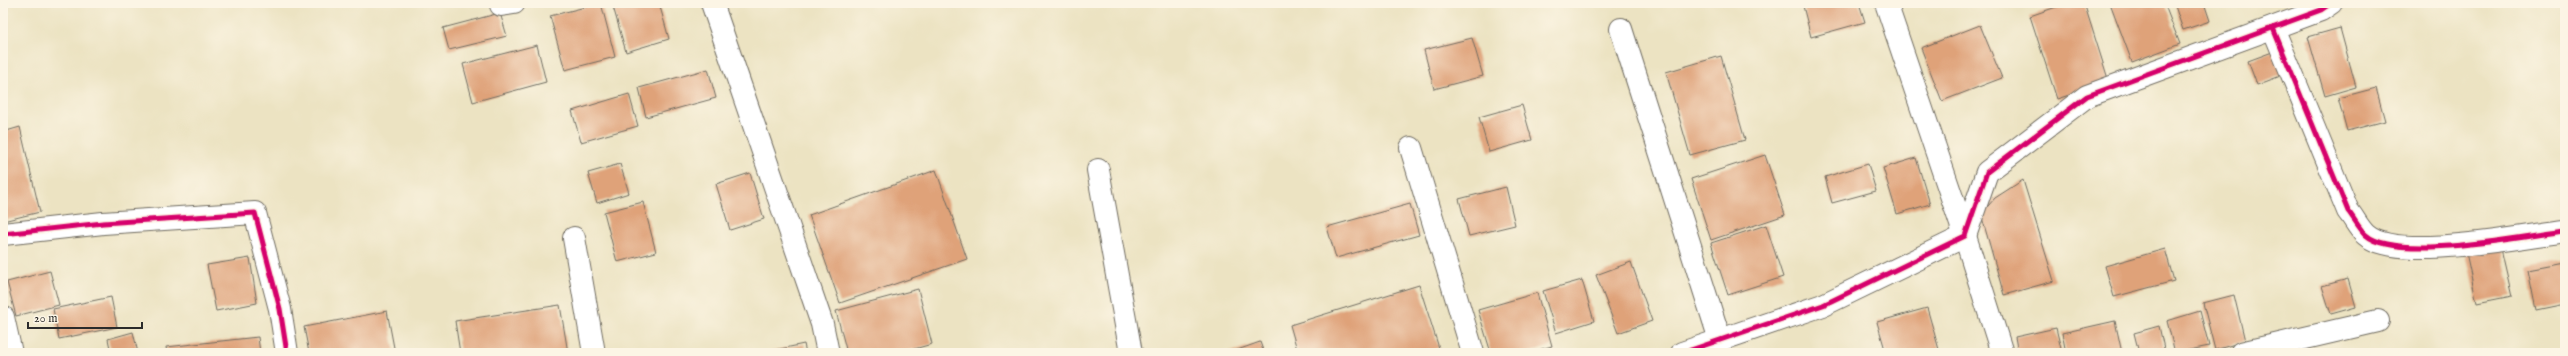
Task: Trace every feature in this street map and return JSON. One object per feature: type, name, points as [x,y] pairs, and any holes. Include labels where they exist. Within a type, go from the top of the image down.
[{"type":"street","points":[[712,3],[822,324],[828,353]]},
{"type":"street","points":[[1886,3],[1965,236],[2002,353]]},
{"type":"street","points":[[1682,353],[1823,305],[1965,236],[1987,172],[2087,96],[2321,10],[2331,3]]},
{"type":"street","points":[[2273,28],[2348,211],[2367,236],[2395,246],[2428,248],[2565,232]]},
{"type":"street","points":[[1621,29],[1720,340]]},
{"type":"street","points":[[1411,148],[1474,353]]},
{"type":"street","points":[[1098,170],[1131,353]]},
{"type":"street","points":[[3,234],[103,223],[255,213],[280,309],[287,353]]},
{"type":"street","points":[[574,238],[594,353]]},
{"type":"street","points":[[3,317],[11,353]]},
{"type":"street","points":[[2242,353],[2378,321]]},
{"type":"building","points":[[601,3],[615,57],[565,70],[550,16]]},
{"type":"building","points":[[612,3],[659,3],[669,39],[626,52]]},
{"type":"building","points":[[1812,3],[1859,3],[1865,22],[1811,37],[1803,6]]},
{"type":"building","points":[[2068,3],[2084,3],[2109,82],[2057,99],[2030,16]]},
{"type":"building","points":[[2110,3],[2164,3],[2180,44],[2132,62]]},
{"type":"building","points":[[2174,3],[2204,3],[2210,21],[2183,30]]},
{"type":"building","points":[[500,13],[507,36],[449,50],[443,28]]},
{"type":"building","points":[[1980,25],[2002,78],[1942,101],[1921,48]]},
{"type":"building","points":[[2340,28],[2356,87],[2325,96],[2308,37]]},
{"type":"building","points":[[1472,38],[1483,76],[1434,89],[1424,50]]},
{"type":"building","points":[[537,45],[546,82],[473,102],[463,64]]},
{"type":"building","points":[[2275,51],[2283,75],[2257,85],[2248,61]]},
{"type":"building","points":[[1721,56],[1745,140],[1690,155],[1666,72]]},
{"type":"building","points":[[708,69],[716,98],[646,117],[639,88]]},
{"type":"building","points":[[2376,88],[2385,121],[2347,131],[2338,98]]},
{"type":"building","points":[[629,94],[638,126],[581,142],[572,111]]},
{"type":"building","points":[[1522,105],[1532,140],[1489,152],[1479,117]]},
{"type":"building","points":[[20,127],[40,212],[3,221],[3,132]]},
{"type":"building","points":[[1765,155],[1785,215],[1711,240],[1691,179]]},
{"type":"building","points":[[1916,158],[1930,204],[1897,214],[1883,168]]},
{"type":"building","points":[[620,164],[629,193],[597,203],[588,173]]},
{"type":"building","points":[[1868,164],[1876,191],[1832,203],[1825,177]]},
{"type":"building","points":[[936,170],[967,259],[840,303],[809,215]]},
{"type":"building","points":[[750,173],[764,219],[730,230],[716,184]]},
{"type":"building","points":[[2023,180],[2054,281],[2004,295],[1981,214],[1995,198]]},
{"type":"building","points":[[1506,187],[1515,225],[1469,236],[1459,199]]},
{"type":"building","points":[[643,202],[656,252],[617,262],[604,212]]},
{"type":"building","points":[[1410,204],[1419,235],[1336,258],[1327,227]]},
{"type":"building","points":[[1766,225],[1783,277],[1728,295],[1711,243]]},
{"type":"building","points":[[2499,240],[2512,296],[2477,303],[2465,248]]},
{"type":"building","points":[[2165,249],[2174,281],[2114,297],[2105,266]]},
{"type":"building","points":[[250,258],[257,303],[216,311],[207,265]]},
{"type":"building","points":[[1631,262],[1652,321],[1618,333],[1596,275]]},
{"type":"building","points":[[2565,263],[2565,304],[2536,310],[2528,270]]},
{"type":"building","points":[[50,271],[59,305],[16,316],[7,282]]},
{"type":"building","points":[[2348,279],[2356,307],[2331,314],[2322,286]]},
{"type":"building","points":[[1582,280],[1594,321],[1556,333],[1543,291]]},
{"type":"building","points":[[1419,285],[1439,348],[1423,353],[1298,353],[1290,325]]},
{"type":"building","points":[[918,289],[932,344],[900,353],[847,353],[836,311]]},
{"type":"building","points":[[1537,293],[1552,346],[1528,353],[1491,353],[1478,310]]},
{"type":"building","points":[[2234,295],[2245,341],[2215,350],[2203,303]]},
{"type":"building","points":[[111,297],[117,327],[59,339],[53,309]]},
{"type":"building","points":[[560,305],[568,353],[460,353],[455,321]]},
{"type":"building","points":[[1927,308],[1940,353],[1886,353],[1877,322]]},
{"type":"building","points":[[387,311],[395,353],[309,353],[304,327]]},
{"type":"building","points":[[2200,311],[2209,346],[2175,353],[2167,321]]},
{"type":"building","points":[[2115,321],[2122,353],[2066,353],[2062,333]]},
{"type":"building","points":[[2159,326],[2165,353],[2139,353],[2134,333]]},
{"type":"building","points":[[2056,328],[2062,353],[2018,353],[2015,337]]},
{"type":"building","points":[[133,332],[138,353],[111,353],[108,339]]},
{"type":"building","points":[[258,337],[260,353],[167,353],[166,347]]},
{"type":"building","points":[[1260,342],[1264,353],[1229,353]]},
{"type":"building","points":[[804,344],[806,353],[766,353],[766,352]]},
{"type":"building","points":[[2309,348],[2311,353],[2287,353]]},
{"type":"cycle path","points":[[1682,353],[1823,305],[1965,236],[1987,172],[2087,96],[2321,10],[2331,3]]},
{"type":"cycle path","points":[[2273,28],[2348,211],[2366,235],[2382,243],[2404,246],[2432,247],[2492,242],[2565,231]]},
{"type":"cycle path","points":[[3,234],[103,223],[255,213],[280,309],[287,353]]}]
